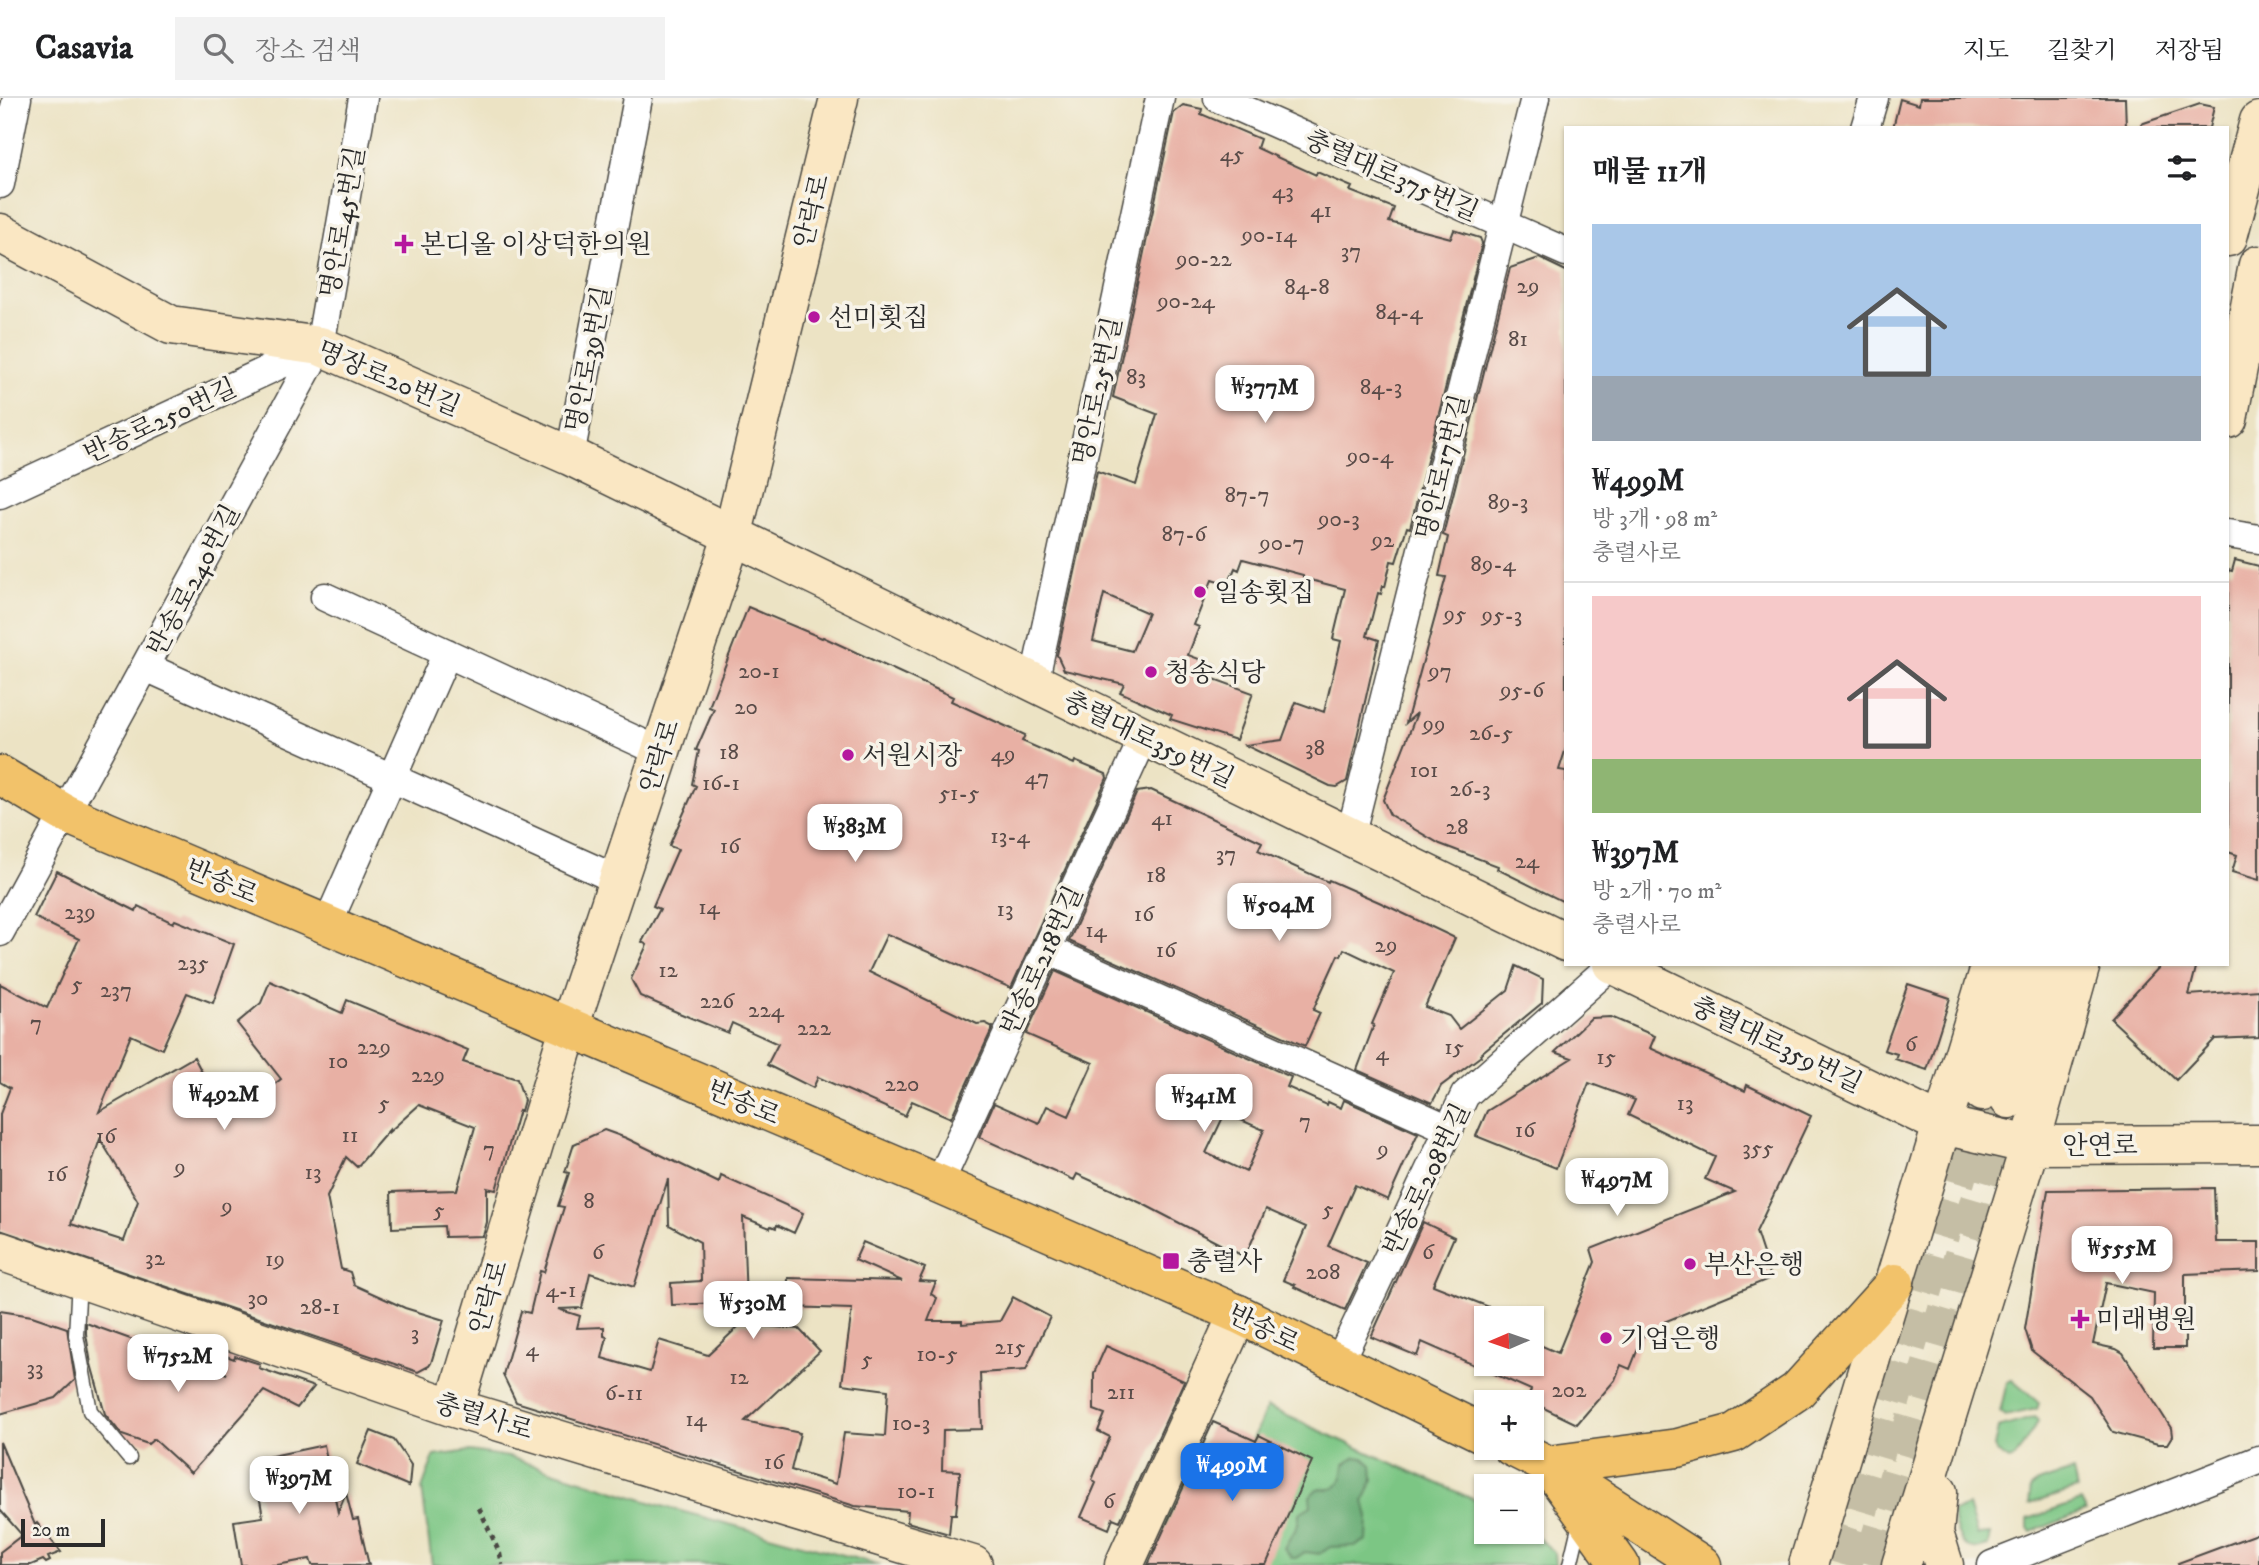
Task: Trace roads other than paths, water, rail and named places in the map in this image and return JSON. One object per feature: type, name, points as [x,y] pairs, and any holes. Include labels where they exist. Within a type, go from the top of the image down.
[{"type":"main road","name":"안락로","points":[[454,1408],[569,1028],[732,537],[839,98]]},
{"type":"main road","points":[[2229,233],[2259,121]]},
{"type":"main road","name":"명장로20번길","points":[[0,233],[171,325],[320,346],[570,456],[732,537]]},
{"type":"main road","points":[[2229,358],[2258,262]]},
{"type":"main road","points":[[2229,414],[2258,262]]},
{"type":"main road","name":"충렬대로359번길","points":[[732,537],[1564,941]]},
{"type":"main road","name":"반송로","points":[[0,775],[66,814],[939,1184],[1238,1314],[1474,1429]]},
{"type":"main road","name":"충렬대로359번길","points":[[1617,966],[1942,1125]]},
{"type":"main road","points":[[1808,1565],[1990,966]]},
{"type":"main road","points":[[2019,966],[1996,1095],[2048,966]]},
{"type":"main road","points":[[1901,1565],[2030,1145],[2080,966]]},
{"type":"main road","name":"안연로","points":[[1942,1125],[2030,1145],[2259,1144]]},
{"type":"main road","name":"충렬사로","points":[[0,1251],[454,1408],[973,1565]]},
{"type":"main road","points":[[1548,1465],[1678,1448],[1734,1433],[1797,1391],[1895,1283]]},
{"type":"main road","points":[[1124,1565],[1238,1314]]},
{"type":"main road","points":[[1944,1565],[1934,1534],[1948,1412]]},
{"type":"main road","points":[[1538,1460],[1702,1565]]},
{"type":"main road","points":[[1548,1465],[1620,1565]]},
{"type":"street","points":[[0,184],[17,98]]},
{"type":"street","name":"명안로45번길","points":[[320,346],[363,98]]},
{"type":"street","name":"명안로39번길","points":[[570,456],[638,98]]},
{"type":"street","name":"명안로25번길","points":[[1034,683],[1160,98]]},
{"type":"street","name":"충렬대로375번길","points":[[1218,98],[1564,251]]},
{"type":"street","name":"명안로17번길","points":[[1350,836],[1535,98]]},
{"type":"street","points":[[1866,126],[1874,98]]},
{"type":"street","name":"반송로250번길","points":[[0,494],[320,346]]},
{"type":"street","name":"반송로240번길","points":[[0,932],[320,346]]},
{"type":"street","points":[[2229,534],[2259,539]]},
{"type":"street","points":[[325,597],[661,752]]},
{"type":"street","points":[[327,925],[447,653]]},
{"type":"street","points":[[146,667],[618,880]]},
{"type":"street","name":"반송로218번길","points":[[939,1184],[1144,737]]},
{"type":"street","points":[[1046,949],[1449,1129]]},
{"type":"street","name":"반송로208번길","points":[[1338,1364],[1465,1095],[1611,966]]},
{"type":"street","points":[[1992,1565],[2259,1460]]},
{"type":"lane","points":[[79,1279],[76,1335],[90,1411],[129,1458]]},
{"type":"lane","points":[[1570,1565],[1578,1538],[1581,1511]]},
{"type":"tunnel","points":[[1843,1565],[1982,1092]]},
{"type":"tunnel","points":[[1872,1565],[2009,1099]]},
{"type":"place","name":"본디올 이상덕한의원","points":[[404,244]]},
{"type":"place","name":"선미횟집","points":[[814,317]]},
{"type":"place","name":"일송횟집","points":[[1200,592]]},
{"type":"place","name":"청송식당","points":[[1151,672]]},
{"type":"place","name":"서원시장","points":[[848,755]]},
{"type":"place","name":"충렬사","points":[[1171,1261]]},
{"type":"place","name":"부산은행","points":[[1690,1264]]},
{"type":"place","name":"미래병원","points":[[2080,1319]]},
{"type":"place","name":"기업은행","points":[[1606,1338]]}]
